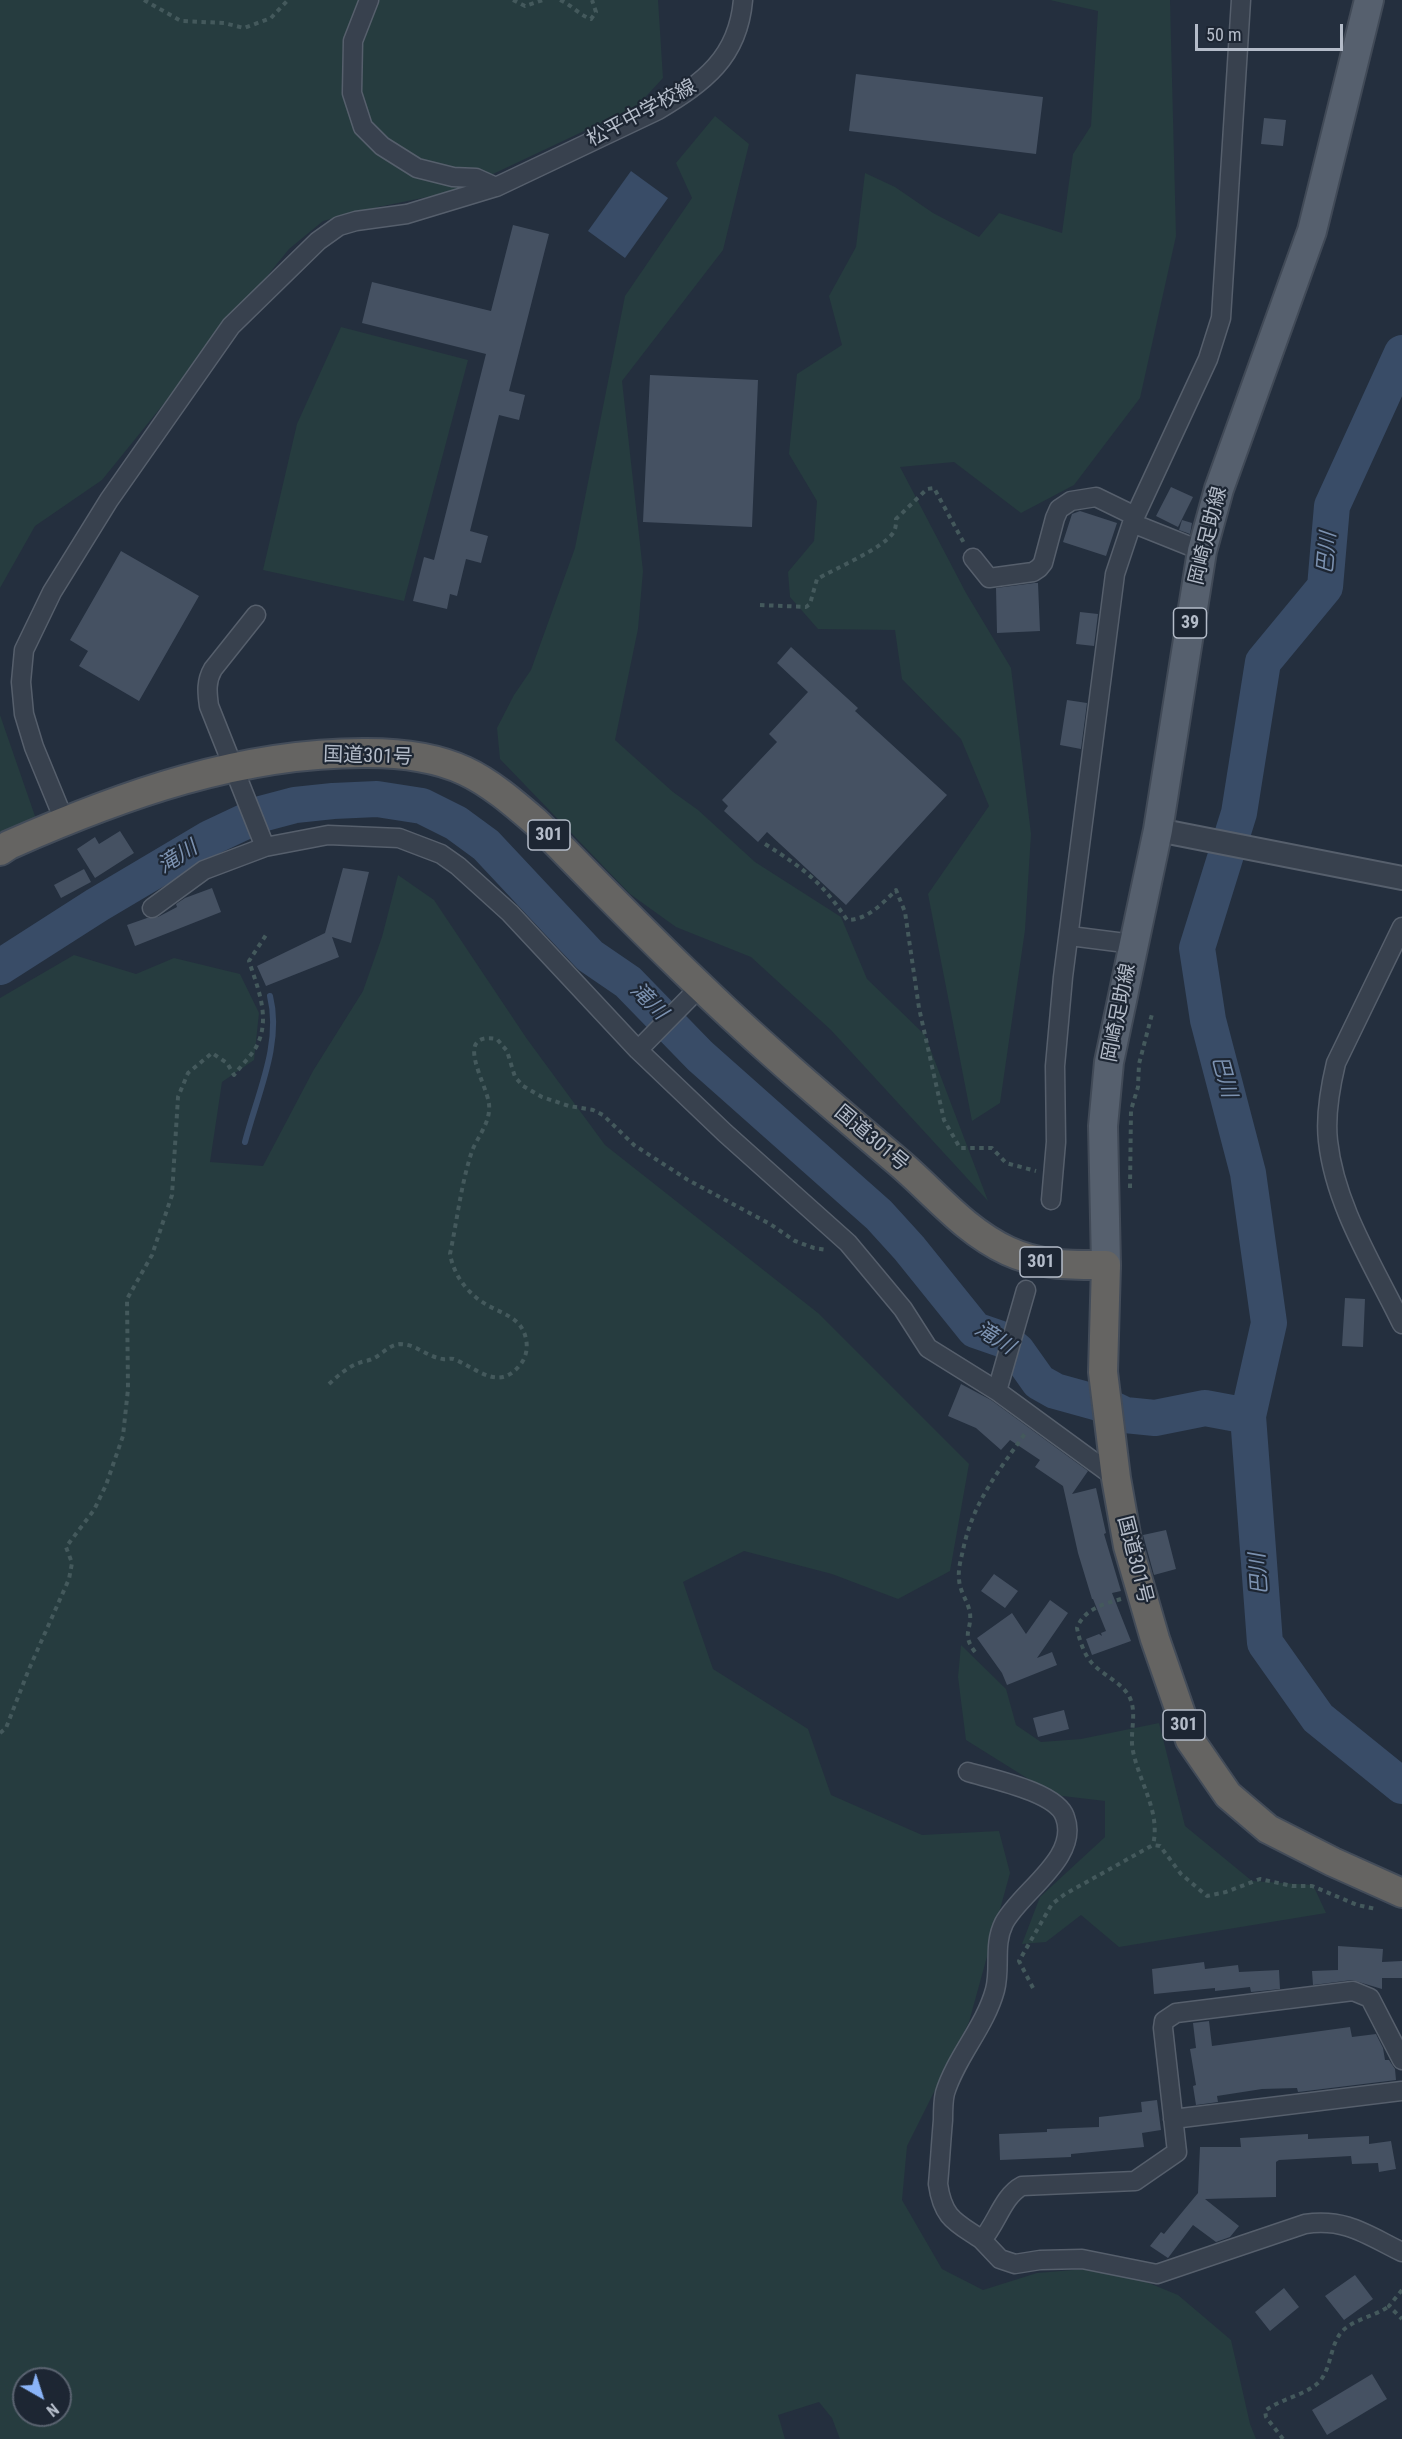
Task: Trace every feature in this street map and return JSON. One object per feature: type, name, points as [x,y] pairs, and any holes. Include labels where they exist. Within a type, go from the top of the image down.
[{"type":"highway","name":"国道301号","points":[[0,851],[64,820],[185,779],[238,778],[308,756],[388,753],[414,756],[464,770],[512,802],[538,824],[700,987],[809,1086],[907,1170],[950,1212],[1008,1251],[1031,1260],[1058,1265],[1106,1265],[1103,1371],[1111,1449],[1128,1546],[1155,1639],[1190,1740],[1228,1795],[1268,1829],[1333,1862],[1392,1901]]},
{"type":"main road","name":"岡崎足助線","points":[[1106,1265],[1103,1126],[1109,1062],[1158,830],[1202,551],[1219,489],[1312,231],[1369,0]]},
{"type":"street","points":[[369,0],[353,41],[352,93],[363,127],[382,146],[417,168],[453,177],[476,178],[496,187]]},
{"type":"street","name":"松平中学校線","points":[[64,820],[34,747],[24,714],[21,682],[24,650],[52,592],[109,500],[231,326],[318,241],[339,226],[356,221],[408,214],[496,187],[658,110],[699,85],[721,62],[731,45],[738,30],[743,0]]},
{"type":"street","points":[[1051,1200],[1056,1142],[1055,1066],[1063,977],[1115,574],[1133,519],[1208,359],[1221,318],[1241,0]]},
{"type":"street","points":[[974,558],[988,578],[1033,572],[1043,563],[1059,509],[1071,501],[1096,497],[1133,519],[1202,551]]},
{"type":"street","points":[[256,615],[208,678],[209,706],[265,847]]},
{"type":"street","points":[[1158,830],[1400,878]]},
{"type":"street","points":[[152,908],[204,870],[265,847],[328,835],[399,838],[441,854],[458,866],[510,913],[638,1050],[725,1133],[848,1243],[903,1309],[928,1348],[999,1383],[1035,1419],[1116,1478]]},
{"type":"street","points":[[1402,927],[1336,1063],[1330,1086],[1328,1112],[1328,1141],[1346,1211],[1402,1324]]},
{"type":"street","points":[[1070,936],[1133,944]]},
{"type":"street","points":[[638,1050],[700,987]]},
{"type":"street","points":[[999,1383],[1026,1290]]},
{"type":"street","points":[[968,1772],[1023,1788],[1057,1805],[1065,1814],[1068,1840],[1053,1864],[1005,1921],[997,1941],[995,1989],[982,2021],[945,2094],[938,2184],[940,2197],[949,2217],[982,2240],[1000,2259],[1015,2264],[1040,2260],[1082,2259],[1157,2274],[1296,2227],[1324,2222],[1349,2226],[1402,2252]]},
{"type":"street","points":[[982,2240],[991,2230],[1012,2191],[1023,2186],[1135,2181],[1177,2152],[1163,2028],[1164,2021],[1176,2013],[1353,1991],[1370,1998],[1402,2060]]},
{"type":"street","points":[[1173,2119],[1402,2091]]},
{"type":"path","points":[[144,0],[163,13],[181,21],[224,22],[244,28],[271,18],[288,0]]},
{"type":"path","points":[[513,0],[525,6],[543,0]]},
{"type":"path","points":[[560,0],[568,3],[582,16],[591,19],[596,12],[592,0]]},
{"type":"path","points":[[760,605],[806,607],[810,604],[817,579],[890,536],[895,530],[896,519],[927,489],[934,489],[974,558]]},
{"type":"path","points":[[765,844],[804,869],[831,896],[847,920],[858,920],[880,906],[896,890],[905,912],[919,1008],[944,1120],[960,1148],[992,1148],[1006,1163],[1041,1173]]},
{"type":"path","points":[[0,1733],[6,1728],[69,1579],[72,1563],[66,1547],[94,1510],[106,1485],[123,1436],[128,1389],[127,1299],[152,1255],[172,1196],[178,1097],[188,1073],[212,1053],[227,1062],[234,1075],[256,1048],[264,1010],[249,961],[266,935]]},
{"type":"path","points":[[1130,1193],[1131,1110],[1138,1087],[1139,1064],[1152,1014]]},
{"type":"path","points":[[329,1384],[347,1368],[373,1359],[397,1344],[410,1345],[443,1359],[453,1358],[495,1378],[504,1378],[512,1374],[526,1355],[526,1339],[519,1325],[511,1316],[486,1304],[471,1292],[456,1273],[450,1254],[473,1150],[489,1113],[489,1104],[477,1069],[474,1048],[478,1040],[485,1037],[497,1040],[507,1051],[515,1077],[523,1086],[542,1097],[569,1106],[593,1110],[603,1115],[634,1145],[688,1180],[770,1224],[795,1241],[814,1248],[829,1250],[848,1243]]},
{"type":"path","points":[[975,1652],[966,1632],[969,1611],[959,1588],[958,1574],[967,1532],[978,1503],[993,1477],[1035,1419]]},
{"type":"path","points":[[1128,1597],[1092,1610],[1077,1628],[1091,1662],[1125,1690],[1131,1700],[1134,1722],[1132,1750],[1155,1822],[1156,1835],[1153,1845]]},
{"type":"path","points":[[1033,1988],[1019,1961],[1052,1904],[1065,1894],[1153,1845],[1160,1846],[1181,1874],[1207,1896],[1226,1892],[1260,1879],[1292,1886],[1312,1886],[1357,1905],[1392,1901]]},
{"type":"path","points":[[1283,2439],[1266,2417],[1265,2411],[1272,2405],[1317,2384],[1338,2336],[1344,2330],[1389,2306],[1402,2290]]},
{"type":"path","points":[[1389,2306],[1402,2319]]},
{"type":"green space","points":[[0,0],[658,0],[663,78],[637,106],[457,191],[323,221],[289,249],[102,480],[35,526],[0,588]]},
{"type":"green space","points":[[1050,0],[1170,0],[1176,236],[1140,398],[1074,485],[1021,513],[954,462],[900,467],[966,593],[1011,668],[1031,834],[1025,930],[1000,1103],[972,1121],[928,894],[989,806],[961,739],[902,679],[895,630],[818,629],[790,597],[788,572],[814,541],[817,501],[789,454],[797,374],[842,345],[829,296],[856,247],[865,173],[895,187],[933,213],[979,237],[999,213],[1062,233],[1073,154],[1091,126],[1098,11]]},
{"type":"green space","points":[[715,116],[749,144],[723,250],[622,381],[643,571],[638,629],[615,740],[755,862],[841,917],[867,979],[925,1035],[988,1201],[831,1030],[751,957],[676,927],[630,894],[500,759],[497,728],[514,695],[531,670],[575,548],[625,296],[692,198],[676,163]]},
{"type":"green space","points":[[341,327],[468,360],[404,601],[263,570],[297,424]]},
{"type":"green space","points":[[0,715],[36,819],[0,840]]},
{"type":"green space","points":[[398,875],[434,900],[527,1039],[605,1145],[818,1313],[969,1464],[950,1571],[898,1599],[832,1574],[744,1551],[683,1582],[713,1669],[808,1729],[831,1795],[922,1835],[999,1831],[1010,1873],[969,2022],[907,2146],[902,2200],[942,2269],[983,2290],[1037,2273],[1110,2267],[1178,2295],[1231,2340],[1250,2424],[1256,2439],[840,2439],[832,2418],[819,2402],[778,2415],[785,2439],[0,2439],[0,998],[74,955],[136,974],[174,958],[240,974],[259,1013],[254,1060],[222,1082],[210,1162],[263,1166],[313,1071],[363,991],[382,937]]},
{"type":"green space","points":[[961,1645],[1006,1689],[1016,1725],[1041,1742],[1081,1739],[1159,1723],[1185,1826],[1252,1881],[1313,1885],[1326,1913],[1119,1947],[1081,1915],[1046,1942],[1022,1944],[1040,1897],[1105,1837],[1105,1801],[1054,1795],[966,1740],[958,1677]]},
{"type":"water","points":[[631,171],[668,198],[625,258],[588,231]]},
{"type":"building","points":[[856,74],[1043,97],[1036,154],[849,131]]},
{"type":"building","points":[[1264,118],[1286,120],[1283,146],[1261,144]]},
{"type":"building","points":[[513,225],[549,234],[509,391],[525,395],[519,420],[499,415],[470,531],[488,536],[481,563],[466,559],[457,596],[450,594],[447,609],[413,601],[424,557],[434,560],[486,354],[362,323],[372,282],[491,311]]},
{"type":"building","points":[[650,375],[758,380],[752,527],[643,522]]},
{"type":"building","points":[[1171,487],[1193,497],[1178,527],[1156,516]]},
{"type":"building","points":[[1080,511],[1117,523],[1106,556],[1063,542],[1072,514]]},
{"type":"building","points":[[1182,520],[1192,523],[1190,534],[1179,530]]},
{"type":"building","points":[[121,551],[199,596],[139,701],[79,666],[88,651],[70,640]]},
{"type":"building","points":[[1038,583],[1040,631],[997,633],[996,588]]},
{"type":"building","points":[[1080,612],[1098,614],[1094,646],[1076,644]]},
{"type":"building","points":[[791,647],[858,708],[855,711],[947,795],[846,905],[767,832],[758,842],[724,811],[728,806],[722,800],[777,742],[769,734],[808,692],[777,663]]},
{"type":"building","points":[[1067,700],[1087,703],[1081,749],[1060,745]]},
{"type":"building","points":[[120,831],[134,853],[95,878],[77,849],[95,837],[99,844]]},
{"type":"building","points":[[343,868],[369,872],[351,943],[332,937],[339,957],[266,986],[257,966],[325,933]]},
{"type":"building","points":[[84,869],[91,882],[61,898],[54,885]]},
{"type":"building","points":[[212,888],[221,912],[135,946],[127,925],[158,917],[177,907],[176,904],[185,898]]},
{"type":"building","points":[[1345,1298],[1365,1299],[1363,1347],[1342,1346]]},
{"type":"building","points":[[961,1384],[991,1400],[1088,1471],[1072,1494],[1096,1488],[1106,1533],[1104,1534],[1121,1591],[1112,1593],[1131,1641],[1092,1655],[1086,1639],[1099,1634],[1102,1636],[1101,1633],[1106,1631],[1092,1599],[1078,1553],[1063,1486],[1035,1467],[1040,1460],[1010,1440],[1001,1450],[976,1428],[948,1416]]},
{"type":"building","points":[[1166,1530],[1176,1569],[1154,1575],[1143,1535]]},
{"type":"building","points":[[994,1574],[1018,1591],[1005,1608],[981,1591]]},
{"type":"building","points":[[1050,1600],[1068,1613],[1037,1658],[1052,1652],[1057,1665],[1007,1685],[1002,1673],[977,1638],[1012,1613],[1026,1634]]},
{"type":"building","points":[[1064,1710],[1069,1729],[1038,1737],[1033,1718]]},
{"type":"building","points":[[1338,1946],[1383,1949],[1382,1962],[1402,1961],[1402,1978],[1382,1978],[1382,1989],[1352,1980],[1313,1985],[1312,1971],[1338,1970]]},
{"type":"building","points":[[1204,1962],[1205,1969],[1238,1965],[1239,1972],[1279,1970],[1280,1989],[1251,1992],[1250,1987],[1215,1991],[1215,1988],[1154,1994],[1152,1969]]},
{"type":"building","points":[[1209,2021],[1212,2046],[1350,2027],[1352,2037],[1376,2034],[1383,2048],[1385,2060],[1389,2060],[1395,2069],[1396,2080],[1298,2092],[1297,2088],[1262,2089],[1217,2096],[1218,2102],[1196,2105],[1193,2086],[1196,2085],[1190,2049],[1196,2048],[1193,2023]]},
{"type":"building","points":[[1157,2100],[1161,2130],[1142,2133],[1144,2147],[1071,2154],[1071,2157],[1000,2160],[999,2134],[1099,2127],[1099,2117],[1142,2112],[1141,2102]]},
{"type":"building","points":[[1308,2134],[1308,2139],[1369,2136],[1369,2144],[1391,2141],[1396,2169],[1379,2172],[1378,2163],[1352,2164],[1351,2156],[1279,2160],[1276,2162],[1276,2197],[1205,2199],[1239,2226],[1230,2237],[1216,2242],[1193,2225],[1168,2258],[1150,2246],[1161,2232],[1164,2234],[1198,2193],[1200,2147],[1241,2147],[1240,2138]]},
{"type":"building","points":[[1355,2275],[1373,2299],[1344,2320],[1325,2296]]},
{"type":"building","points":[[1284,2288],[1299,2307],[1270,2331],[1255,2312]]},
{"type":"building","points":[[1372,2374],[1387,2399],[1327,2435],[1312,2410]]},
{"type":"waterway","name":"巴川","points":[[1402,353],[1332,506],[1325,587],[1263,662],[1239,813],[1197,948],[1208,1020],[1248,1173],[1269,1323],[1248,1416],[1265,1643],[1318,1718],[1402,1786]]},
{"type":"waterway","name":"滝川","points":[[0,967],[97,905],[210,838],[261,814],[295,805],[333,801],[377,799],[422,806],[456,823],[486,845],[590,956],[628,982],[700,1056],[879,1215],[909,1248],[975,1330],[1004,1340],[1017,1351],[1039,1382],[1055,1391],[1102,1404],[1125,1415],[1155,1418],[1205,1408],[1248,1416]]},
{"type":"waterway","points":[[245,1142],[271,1051],[273,1014],[270,996]]}]
